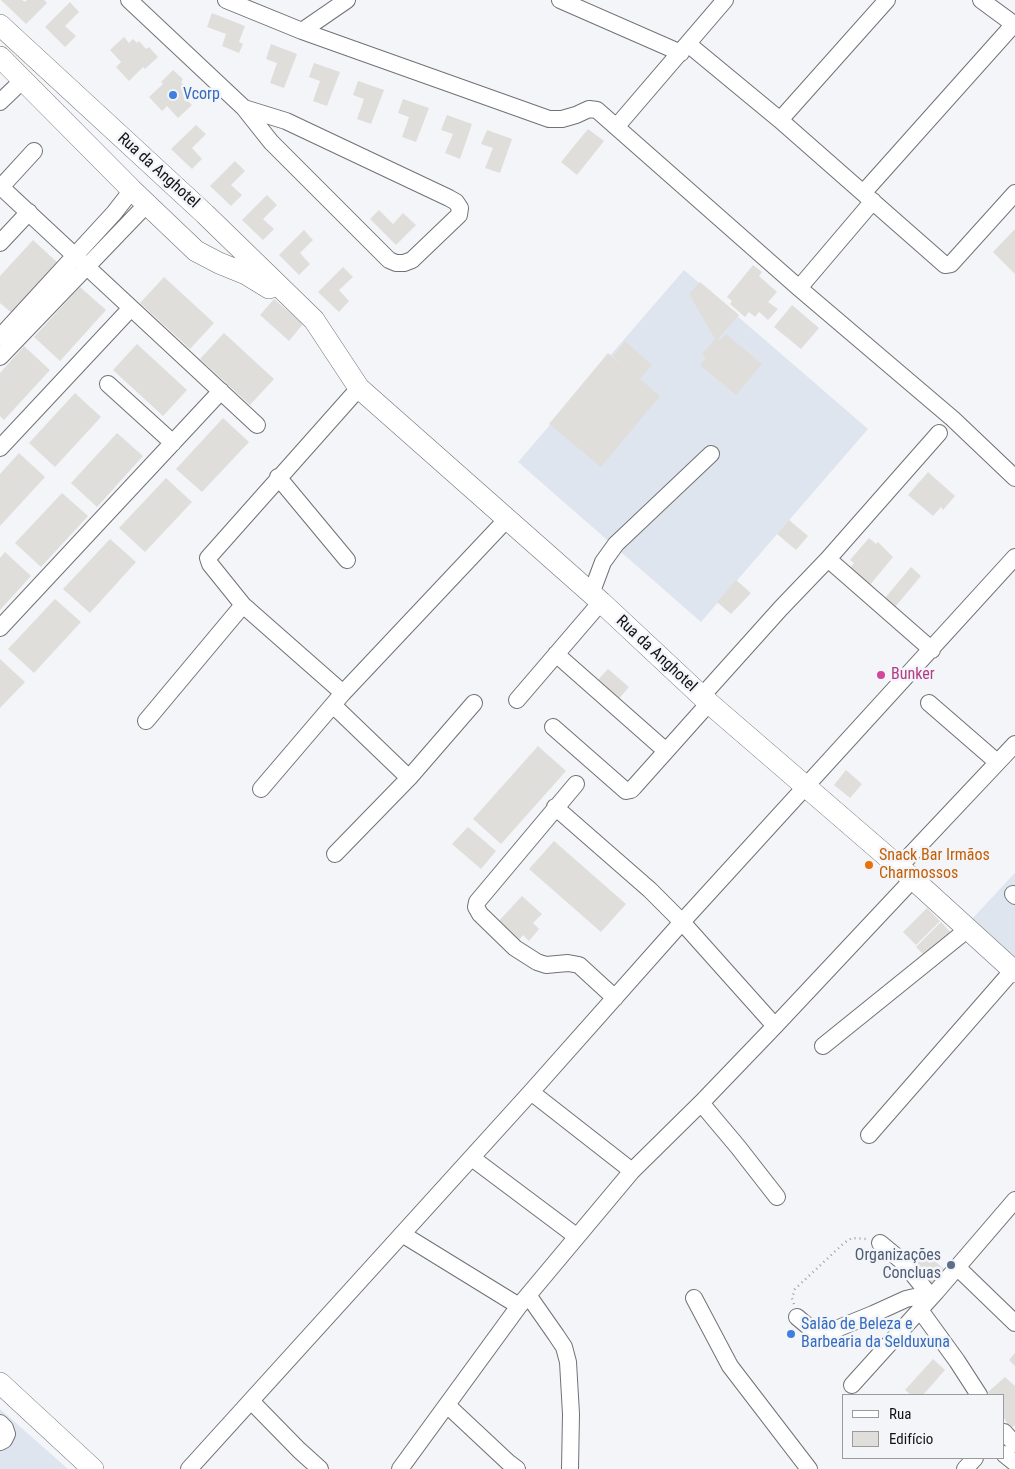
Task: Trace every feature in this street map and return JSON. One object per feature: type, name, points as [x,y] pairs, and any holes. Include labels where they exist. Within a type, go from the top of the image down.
[{"type":"main road","name":"Rua da Anghotel","points":[[0,25],[205,214],[314,320],[359,388],[507,518],[705,699],[906,873],[1014,971]]},
{"type":"main road","name":"Rua da Anghotel","points":[[0,58],[139,197],[196,251],[263,283],[314,320]]},
{"type":"main road","points":[[1,1386],[93,1469]]},
{"type":"street","points":[[129,0],[244,108],[271,142],[389,260],[404,264],[412,260],[459,215],[460,208],[456,202],[449,198],[286,121],[244,108]]},
{"type":"street","points":[[226,0],[302,31],[549,119],[576,116],[589,109],[597,110],[618,126],[799,288],[953,419],[1015,478]]},
{"type":"street","points":[[302,31],[347,0]]},
{"type":"street","points":[[560,0],[685,48],[780,120],[947,266],[951,264],[1015,193]]},
{"type":"street","points":[[618,126],[726,0]]},
{"type":"street","points":[[780,120],[886,0]]},
{"type":"street","points":[[799,288],[868,196],[1014,24],[981,0]]},
{"type":"street","points":[[0,102],[23,80]]},
{"type":"street","points":[[271,142],[275,130],[286,121]]},
{"type":"street","points":[[34,151],[3,193],[28,212],[257,424]]},
{"type":"street","points":[[0,358],[81,261],[114,214],[139,197]]},
{"type":"street","points":[[0,243],[28,212]]},
{"type":"street","points":[[0,337],[81,261]]},
{"type":"street","points":[[0,448],[131,308]]},
{"type":"street","points":[[108,384],[172,443]]},
{"type":"street","points":[[359,388],[208,558],[210,564],[244,605],[338,699],[408,778]]},
{"type":"street","points":[[0,628],[221,392]]},
{"type":"street","points":[[553,727],[626,791],[631,790],[666,750],[705,699],[781,608],[828,559],[939,434]]},
{"type":"street","points":[[517,700],[556,654],[596,598],[603,562],[616,544],[711,454]]},
{"type":"street","points":[[278,477],[347,560]]},
{"type":"street","points":[[261,788],[338,699],[507,518]]},
{"type":"street","points":[[189,1469],[472,1158],[682,922],[1015,557]]},
{"type":"street","points":[[828,559],[932,650]]},
{"type":"street","points":[[146,720],[244,605]]},
{"type":"street","points":[[556,654],[666,750]]},
{"type":"street","points":[[335,854],[408,778],[474,703]]},
{"type":"street","points":[[929,703],[998,762]]},
{"type":"street","points":[[400,1469],[523,1300],[576,1236],[632,1171],[775,1026],[1015,744]]},
{"type":"street","points":[[576,784],[477,902],[476,907],[480,914],[515,948],[537,962],[546,965],[568,963],[579,966],[615,998]]},
{"type":"street","points":[[555,807],[650,890],[682,922],[775,1026]]},
{"type":"street","points":[[823,1046],[968,929]]},
{"type":"street","points":[[869,1135],[1014,971]]},
{"type":"street","points":[[531,1092],[632,1171]]},
{"type":"street","points":[[701,1103],[777,1197]]},
{"type":"street","points":[[472,1158],[576,1236]]},
{"type":"street","points":[[852,1385],[1015,1200]]},
{"type":"street","points":[[402,1234],[523,1300],[564,1347],[568,1362],[571,1414],[570,1469]]},
{"type":"street","points":[[880,1243],[903,1262],[932,1293]]},
{"type":"street","points":[[957,1267],[1015,1323]]},
{"type":"street","points":[[797,1317],[816,1333],[824,1334],[906,1299],[932,1293]]},
{"type":"street","points":[[694,1298],[730,1366],[809,1469]]},
{"type":"street","points":[[920,1310],[957,1361],[977,1394]]},
{"type":"street","points":[[251,1401],[320,1469]]},
{"type":"street","points":[[447,1405],[510,1467]]},
{"type":"street","points":[[0,1423],[5,1428],[7,1434],[4,1440],[0,1442]]},
{"type":"street","points":[[1005,1433],[1015,1444]]},
{"type":"street","points":[[1005,1455],[1015,1463]]},
{"type":"street","points":[[965,1469],[974,1459]]},
{"type":"path","points":[[797,1317],[792,1298],[795,1289],[844,1243],[852,1238]]},
{"type":"shaded area","points":[[684,270],[868,429],[701,622],[518,462]]},
{"type":"shaded area","points":[[1015,873],[1015,959],[971,920]]},
{"type":"shaded area","points":[[0,1409],[68,1469],[0,1469]]},
{"type":"building","points":[[1,0],[22,0],[25,2],[27,0],[44,0],[47,3],[26,24]]},
{"type":"building","points":[[70,2],[79,12],[65,26],[76,36],[65,47],[45,27]]},
{"type":"building","points":[[212,13],[245,26],[239,42],[243,44],[239,53],[222,46],[226,34],[207,27]]},
{"type":"building","points":[[124,37],[129,43],[133,39],[137,43],[139,41],[146,49],[149,47],[158,57],[145,69],[143,67],[129,81],[116,67],[121,62],[110,50]]},
{"type":"building","points":[[271,44],[297,54],[284,88],[270,83],[277,63],[266,59]]},
{"type":"building","points":[[314,63],[340,72],[327,106],[313,101],[320,81],[309,77]]},
{"type":"building","points":[[173,70],[183,79],[181,82],[188,89],[186,91],[190,95],[186,99],[192,105],[178,118],[167,106],[162,111],[149,97],[163,84],[161,82]]},
{"type":"building","points":[[358,81],[384,90],[371,124],[357,119],[364,99],[353,95]]},
{"type":"building","points":[[403,99],[429,108],[416,142],[402,137],[409,117],[398,113]]},
{"type":"building","points":[[447,115],[472,124],[460,159],[445,153],[453,134],[441,130]]},
{"type":"building","points":[[196,125],[206,134],[192,148],[202,159],[192,169],[171,149]]},
{"type":"building","points":[[588,129],[604,141],[577,175],[561,162]]},
{"type":"building","points":[[487,130],[512,139],[500,173],[485,168],[493,148],[481,144]]},
{"type":"building","points":[[235,161],[245,171],[231,185],[242,195],[231,206],[210,186]]},
{"type":"building","points":[[267,195],[277,205],[263,219],[274,229],[263,240],[242,220]]},
{"type":"building","points":[[379,210],[393,224],[403,213],[416,225],[396,245],[370,219]]},
{"type":"building","points":[[1015,229],[1015,274],[993,252]]},
{"type":"building","points":[[304,230],[313,240],[300,253],[310,264],[299,275],[279,255]]},
{"type":"building","points":[[33,240],[59,264],[13,314],[0,303],[0,276]]},
{"type":"building","points":[[753,265],[762,272],[759,276],[777,292],[768,302],[778,309],[768,320],[759,312],[755,317],[749,312],[745,317],[730,304],[732,301],[727,297]]},
{"type":"building","points":[[343,267],[353,277],[339,290],[349,301],[339,312],[318,292]]},
{"type":"building","points":[[164,277],[214,323],[190,349],[140,303]]},
{"type":"building","points":[[700,282],[739,315],[718,339],[720,340],[726,334],[762,364],[736,395],[700,365],[706,358],[702,354],[715,339],[689,294]]},
{"type":"building","points":[[80,287],[106,310],[60,361],[34,337]]},
{"type":"building","points":[[274,299],[303,324],[289,341],[260,315]]},
{"type":"building","points":[[792,305],[819,328],[801,349],[774,327]]},
{"type":"building","points":[[224,333],[274,379],[250,405],[200,359]]},
{"type":"building","points":[[625,341],[652,365],[640,379],[660,396],[601,467],[549,424],[608,353],[628,370],[613,356]]},
{"type":"building","points":[[137,344],[187,390],[163,416],[113,370]]},
{"type":"building","points":[[24,346],[50,370],[4,420],[0,416],[0,373]]},
{"type":"building","points":[[75,393],[101,417],[55,467],[29,443]]},
{"type":"building","points":[[223,418],[249,442],[202,492],[176,469]]},
{"type":"building","points":[[117,433],[143,456],[97,507],[71,483]]},
{"type":"building","points":[[19,453],[45,477],[0,526],[0,474]]},
{"type":"building","points":[[928,472],[955,496],[943,510],[941,507],[933,516],[908,495]]},
{"type":"building","points":[[166,478],[192,502],[145,552],[119,528]]},
{"type":"building","points":[[62,493],[88,516],[41,567],[15,543]]},
{"type":"building","points":[[789,520],[808,536],[796,550],[777,534]]},
{"type":"building","points":[[869,538],[876,544],[878,542],[893,557],[870,585],[850,568],[854,563],[850,560]]},
{"type":"building","points":[[110,539],[136,562],[90,613],[63,589]]},
{"type":"building","points":[[5,552],[31,576],[0,610],[0,558]]},
{"type":"building","points":[[911,567],[921,576],[895,607],[885,598]]},
{"type":"building","points":[[736,580],[751,593],[731,614],[717,602]]},
{"type":"building","points":[[55,599],[81,622],[34,673],[8,649]]},
{"type":"building","points":[[0,659],[25,682],[0,708]]},
{"type":"building","points":[[608,669],[629,687],[617,701],[596,682]]},
{"type":"building","points":[[538,746],[566,771],[501,844],[473,819]]},
{"type":"building","points":[[846,770],[862,784],[850,798],[834,785]]},
{"type":"building","points":[[468,827],[496,851],[481,869],[452,844]]},
{"type":"building","points":[[554,841],[626,904],[601,932],[529,869]]},
{"type":"building","points":[[522,896],[542,914],[533,923],[539,929],[529,941],[523,935],[516,943],[496,924]]},
{"type":"building","points":[[927,908],[940,921],[916,945],[903,932]]},
{"type":"building","points":[[941,922],[954,936],[929,960],[916,947]]},
{"type":"building","points":[[927,1254],[946,1271],[931,1286],[911,1268]]},
{"type":"building","points":[[1015,1353],[1015,1366],[1009,1360]]},
{"type":"building","points":[[933,1359],[945,1370],[924,1394],[910,1394],[905,1390]]},
{"type":"building","points":[[1005,1377],[1015,1386],[1015,1425],[1010,1429],[1005,1420],[1005,1394],[989,1394],[988,1392]]},
{"type":"place","name":"Vcorp","points":[[173,95]]},
{"type":"place","name":"Bunker","points":[[881,675]]},
{"type":"place","name":"Snack Bar Irmãos Charmossos","points":[[869,865]]},
{"type":"place","name":"Organizações Concluas","points":[[951,1265]]},
{"type":"place","name":"Salão de Beleza e Barbearia da Selduxuna","points":[[791,1334]]}]
